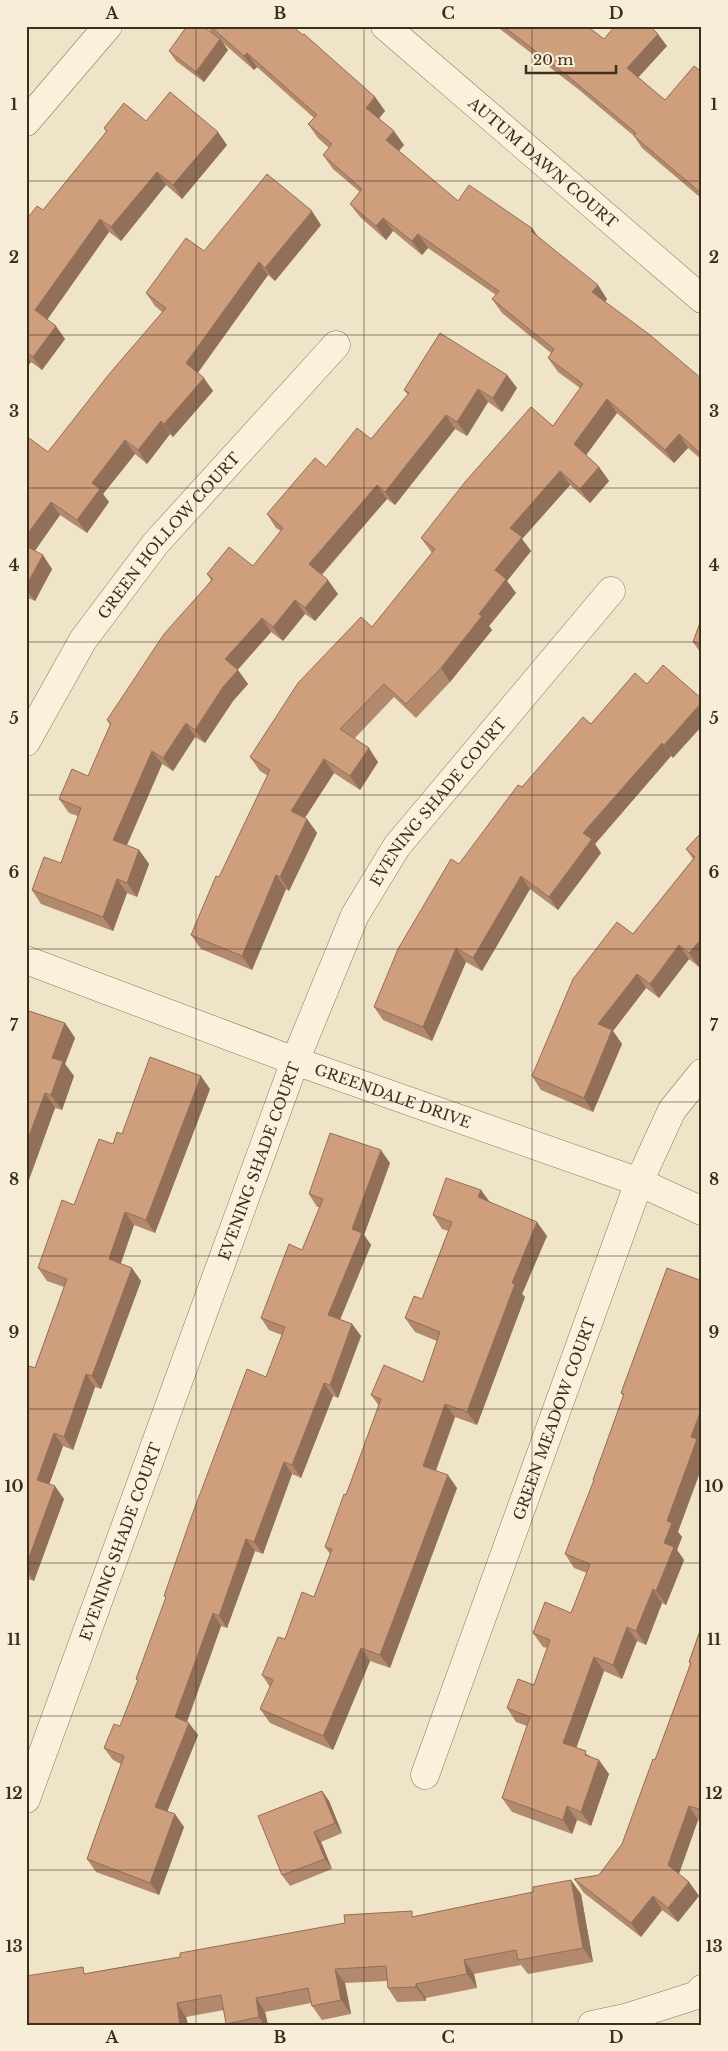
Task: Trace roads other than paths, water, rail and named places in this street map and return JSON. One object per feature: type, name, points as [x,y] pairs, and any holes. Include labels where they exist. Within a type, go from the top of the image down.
[{"type":"street","points":[[26,122],[108,26]]},
{"type":"street","name":"AUTUM DAWN COURT","points":[[385,26],[702,299]]},
{"type":"street","name":"GREEN HOLLOW COURT","points":[[26,742],[83,640],[156,542],[336,345]]},
{"type":"street","name":"EVENING SHADE COURT","points":[[26,1799],[295,1061],[355,915],[397,846],[611,591]]},
{"type":"street","name":"GREENDALE DRIVE","points":[[26,960],[295,1061],[639,1182],[702,1211]]},
{"type":"street","name":"GREEN MEADOW COURT","points":[[425,1775],[639,1182],[672,1110],[702,1073]]},
{"type":"street","points":[[592,2025],[625,2018],[696,1994],[702,1989]]}]
